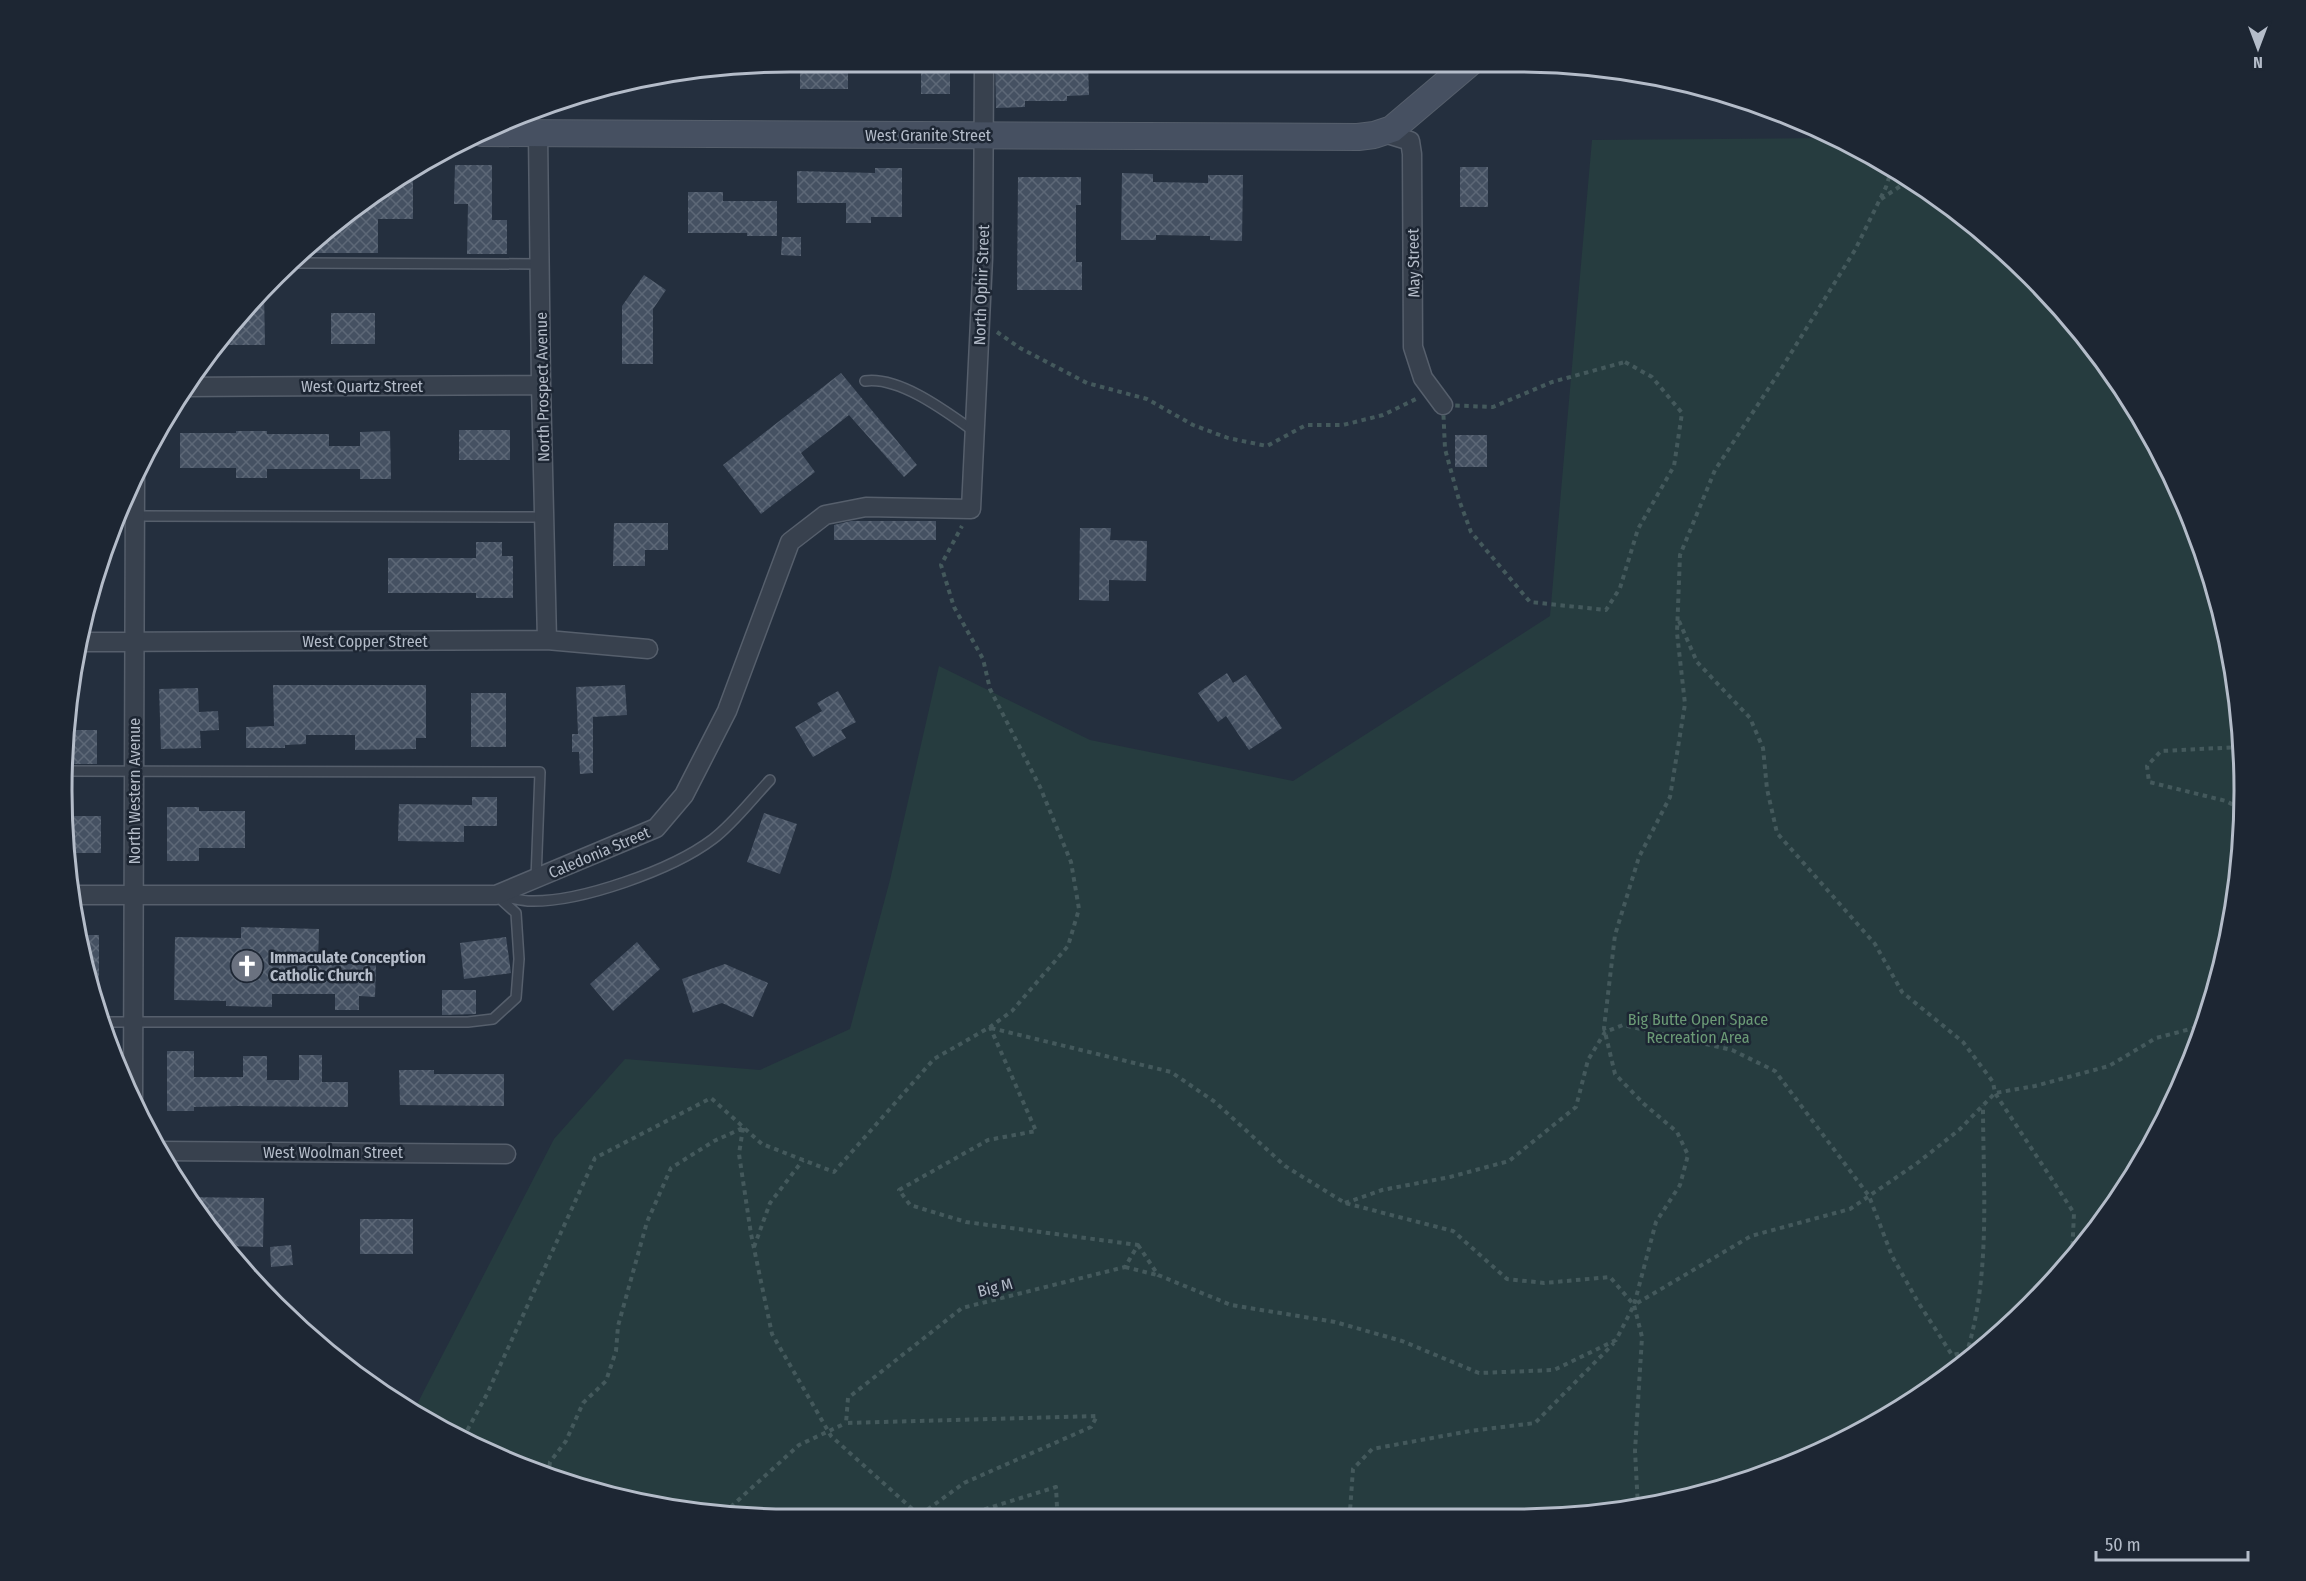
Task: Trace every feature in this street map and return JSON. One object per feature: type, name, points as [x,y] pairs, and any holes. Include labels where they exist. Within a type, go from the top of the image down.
[{"type":"street","name":"North Ophir Street","points":[[971,509],[983,258],[984,72]]},
{"type":"street","points":[[1379,134],[1392,129],[1409,116],[1460,72]]},
{"type":"street","name":"West Granite Street","points":[[502,133],[1358,137],[1379,134]]},
{"type":"street","name":"North Prospect Avenue","points":[[538,133],[541,385],[548,640]]},
{"type":"street","name":"May Street","points":[[1379,134],[1410,141],[1413,347],[1422,378],[1438,398]]},
{"type":"street","name":"West Quartz Street","points":[[196,387],[541,385]]},
{"type":"street","name":"North Western Avenue","points":[[133,1079],[134,499]]},
{"type":"street","name":"Caledonia Street","points":[[80,895],[496,896],[656,828],[684,795],[727,711],[790,542],[825,515],[866,507],[971,509]]},
{"type":"street","name":"West Copper Street","points":[[88,642],[548,640],[648,649]]},
{"type":"street","name":"West Woolman Street","points":[[169,1151],[506,1154]]},
{"type":"lane","points":[[303,263],[540,264]]},
{"type":"lane","points":[[865,381],[875,380],[903,389],[942,408],[975,432]]},
{"type":"lane","points":[[134,516],[544,517]]},
{"type":"lane","points":[[73,771],[540,772],[536,879]]},
{"type":"lane","points":[[496,896],[528,901],[568,896],[627,882],[668,865],[713,839],[770,780]]},
{"type":"lane","points":[[110,1022],[468,1022],[493,1019],[516,998],[519,959],[516,913],[496,896]]},
{"type":"path","points":[[1350,1509],[1353,1469],[1372,1449],[1470,1431],[1535,1423],[1616,1340],[1634,1305],[1656,1222],[1680,1185],[1688,1155],[1677,1132],[1644,1104],[1615,1074],[1605,1032],[1615,935],[1639,857],[1670,797],[1685,704],[1677,633],[1680,555],[1714,470],[1778,374],[1855,250],[1889,177]]},
{"type":"path","points":[[1880,199],[1902,185]]},
{"type":"path","points":[[980,321],[1020,348],[1088,383],[1147,399],[1193,425],[1228,438],[1267,446],[1306,425],[1343,425],[1438,398],[1493,406],[1552,382],[1625,362],[1652,377],[1682,413],[1674,466],[1638,529],[1620,588],[1606,610],[1530,602],[1471,532],[1445,450],[1438,398]]},
{"type":"path","points":[[466,1431],[487,1394],[595,1158],[711,1098],[762,1144],[834,1172],[934,1059],[990,1028],[1012,1011],[1068,946],[1079,909],[1071,862],[1040,787],[990,689],[983,659],[954,607],[940,565],[971,509]]},
{"type":"path","points":[[1677,618],[1697,662],[1750,718],[1763,748],[1767,789],[1778,833],[1875,944],[1902,992],[1963,1042],[1993,1082],[1995,1093],[2074,1213],[2073,1244]]},
{"type":"path","points":[[2232,747],[2161,751],[2147,765],[2150,782],[2226,801],[2233,805]]},
{"type":"path","points":[[1345,1203],[1383,1190],[1450,1177],[1509,1161],[1576,1107],[1588,1060],[1605,1032],[1623,1025],[1732,1050],[1775,1071],[1869,1196],[1892,1256],[1952,1355],[1963,1353]]},
{"type":"path","points":[[990,1028],[1172,1072],[1215,1102],[1285,1166],[1345,1203],[1453,1231],[1507,1279],[1544,1283],[1610,1277],[1634,1305],[1642,1337],[1635,1451],[1637,1498]]},
{"type":"path","points":[[990,1028],[1036,1131],[988,1140],[899,1190],[910,1205],[966,1222],[1138,1245],[1158,1275]]},
{"type":"path","points":[[1634,1305],[1751,1236],[1850,1209],[1959,1130],[1995,1093],[2035,1086],[2109,1066],[2156,1038],[2193,1028]]},
{"type":"path","points":[[1968,1349],[1975,1319],[1984,1249],[1983,1105]]},
{"type":"path","points":[[744,1128],[739,1154],[754,1248],[772,1334],[831,1436],[913,1509]]},
{"type":"path","points":[[549,1467],[550,1462],[566,1440],[583,1403],[606,1381],[616,1351],[618,1326],[647,1222],[671,1168],[714,1141],[744,1128]]},
{"type":"path","points":[[754,1248],[770,1203],[803,1160]]},
{"type":"path","points":[[1138,1245],[1125,1267],[1158,1275],[1231,1305],[1335,1322],[1402,1341],[1479,1373],[1554,1370],[1616,1340]]},
{"type":"path","name":"Big M","points":[[846,1423],[848,1398],[962,1308],[1125,1267]]},
{"type":"path","points":[[732,1506],[799,1445],[846,1423],[1097,1416],[1091,1427],[964,1483],[928,1509]]},
{"type":"path","points":[[984,1509],[1056,1486],[1055,1509]]},
{"type":"green space","name":"Big Butte Open Space Recreation Area","points":[[1815,138],[1875,168],[1915,193],[1953,220],[2024,282],[2086,353],[2138,431],[2160,473],[2196,560],[2210,605],[2228,697],[2234,790],[2228,884],[2210,976],[2179,1065],[2138,1150],[2086,1228],[2024,1299],[1953,1361],[1875,1413],[1833,1435],[1746,1471],[1701,1485],[1609,1503],[1562,1507],[1516,1509],[790,1509],[697,1503],[605,1485],[560,1471],[473,1435],[417,1404],[554,1139],[625,1059],[760,1070],[850,1029],[890,880],[939,666],[1090,740],[1293,781],[1550,616],[1592,140]]},
{"type":"building","points":[[800,72],[848,72],[848,89],[800,89]]},
{"type":"building","points":[[921,72],[950,72],[950,94],[921,94]]},
{"type":"building","points":[[995,72],[1088,72],[1089,95],[1067,96],[1067,101],[1025,101],[1025,107],[996,108]]},
{"type":"building","points":[[455,165],[492,165],[492,220],[507,220],[507,254],[467,254],[468,204],[454,204]]},
{"type":"building","points":[[1460,167],[1488,167],[1488,207],[1460,207]]},
{"type":"building","points":[[875,168],[902,168],[902,217],[871,217],[871,223],[846,223],[846,203],[797,203],[797,171],[875,173]]},
{"type":"building","points":[[1122,173],[1153,174],[1153,182],[1208,183],[1208,175],[1243,175],[1242,241],[1210,240],[1210,236],[1156,235],[1156,240],[1121,240]]},
{"type":"building","points":[[1018,177],[1081,177],[1081,205],[1076,205],[1076,262],[1082,262],[1082,290],[1017,290]]},
{"type":"building","points":[[413,179],[413,219],[378,219],[378,253],[314,253],[353,220]]},
{"type":"building","points":[[688,192],[723,192],[723,201],[777,201],[777,236],[747,236],[747,233],[688,233]]},
{"type":"building","points":[[782,237],[801,237],[801,256],[781,255]]},
{"type":"building","points":[[644,275],[666,290],[653,309],[653,364],[622,364],[622,306]]},
{"type":"building","points":[[264,301],[265,345],[227,345]]},
{"type":"building","points":[[331,313],[375,313],[375,344],[331,344]]},
{"type":"building","points":[[841,373],[917,465],[904,477],[849,415],[801,453],[815,472],[761,514],[723,465]]},
{"type":"building","points":[[459,430],[510,430],[510,460],[459,460]]},
{"type":"building","points":[[236,431],[267,431],[267,434],[329,434],[329,446],[360,446],[360,432],[390,431],[391,479],[360,479],[360,469],[267,469],[267,478],[236,478],[236,468],[180,468],[180,433],[236,433]]},
{"type":"building","points":[[1455,435],[1487,435],[1487,467],[1455,467]]},
{"type":"building","points":[[851,521],[936,521],[936,540],[834,540],[834,525]]},
{"type":"building","points":[[614,523],[668,523],[668,550],[645,550],[645,566],[613,566]]},
{"type":"building","points":[[1080,528],[1111,528],[1110,540],[1147,541],[1146,581],[1109,580],[1109,601],[1079,600]]},
{"type":"building","points":[[476,542],[502,542],[502,556],[513,556],[513,598],[476,598],[476,593],[388,593],[388,558],[476,558]]},
{"type":"building","points":[[1227,673],[1233,683],[1246,675],[1282,728],[1249,750],[1226,716],[1218,722],[1198,693]]},
{"type":"building","points":[[273,685],[426,685],[426,738],[416,738],[416,749],[355,750],[355,735],[306,735],[306,744],[285,745],[285,748],[246,748],[246,727],[274,726]]},
{"type":"building","points":[[625,685],[627,715],[593,717],[593,773],[580,774],[579,752],[572,752],[572,734],[578,734],[576,687]]},
{"type":"building","points":[[198,688],[199,712],[218,711],[219,730],[200,731],[201,748],[161,749],[159,689]]},
{"type":"building","points":[[838,691],[856,722],[841,730],[846,738],[813,757],[795,727],[822,711],[817,703]]},
{"type":"building","points":[[471,693],[506,693],[506,747],[471,747]]},
{"type":"building","points":[[75,730],[97,730],[97,764],[73,764]]},
{"type":"building","points":[[472,797],[497,797],[497,826],[464,826],[464,842],[398,841],[399,804],[472,805]]},
{"type":"building","points":[[167,807],[199,807],[199,811],[245,811],[245,848],[199,848],[199,861],[167,861]]},
{"type":"building","points":[[764,813],[797,824],[780,874],[747,862]]},
{"type":"building","points":[[73,816],[101,816],[101,853],[75,853]]},
{"type":"building","name":"Immaculate Conception Catholic Church","points":[[241,927],[319,929],[318,963],[376,965],[375,997],[359,996],[359,1010],[335,1010],[335,994],[272,994],[272,1007],[226,1006],[226,1001],[174,1000],[175,937],[241,938]]},
{"type":"building","points":[[87,935],[99,935],[99,986]]},
{"type":"building","points":[[506,937],[511,973],[464,979],[460,943]]},
{"type":"building","points":[[637,942],[660,969],[613,1011],[590,984]]},
{"type":"building","points":[[725,964],[768,983],[753,1017],[722,1003],[693,1013],[682,979]]},
{"type":"building","points":[[442,990],[476,990],[476,1014],[442,1015]]},
{"type":"building","points":[[167,1051],[194,1051],[194,1077],[243,1077],[243,1056],[267,1056],[267,1080],[299,1080],[299,1055],[322,1055],[322,1082],[348,1082],[348,1107],[238,1106],[194,1107],[194,1111],[167,1111]]},
{"type":"building","points":[[399,1070],[434,1070],[434,1074],[504,1074],[504,1106],[400,1105]]},
{"type":"building","points":[[198,1197],[264,1198],[263,1247],[235,1246]]},
{"type":"building","points":[[360,1219],[413,1219],[413,1254],[360,1254]]},
{"type":"building","points":[[291,1245],[293,1265],[271,1267],[270,1247]]},
{"type":"place","name":"Immaculate Conception Catholic Church","points":[[247,966]]}]
